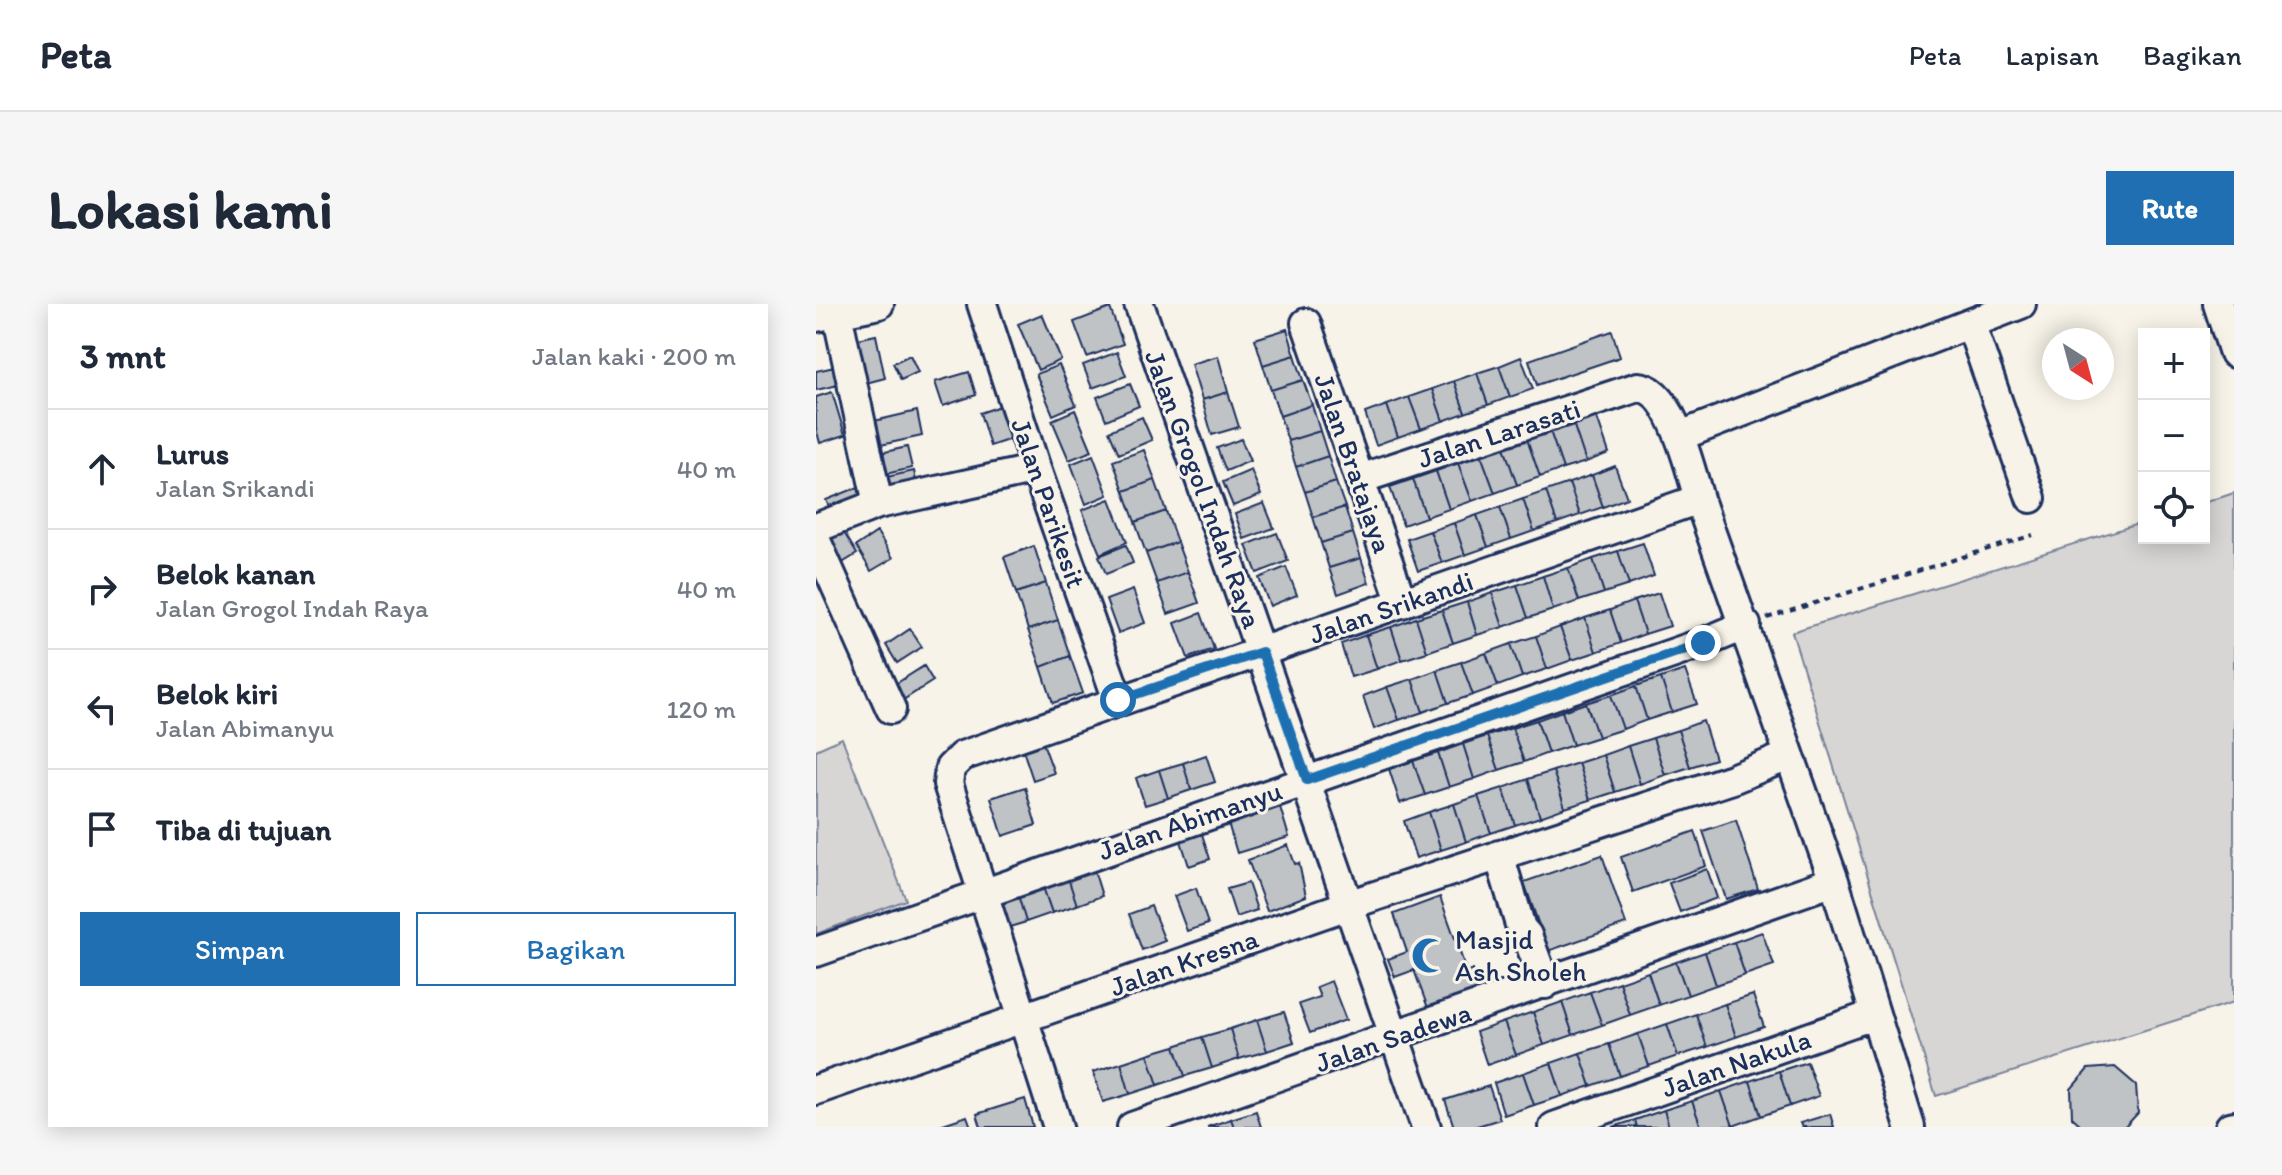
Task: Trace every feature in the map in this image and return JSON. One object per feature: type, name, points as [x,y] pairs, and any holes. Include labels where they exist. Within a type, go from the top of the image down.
[{"type":"street","points":[[878,504],[827,315],[879,304]]},
{"type":"street","name":"Jalan Parikesit","points":[[982,304],[1036,469],[1118,700]]},
{"type":"street","name":"Jalan Grogol Indah Raya","points":[[1139,304],[1426,1127]]},
{"type":"street","points":[[1156,354],[1155,328],[1162,304]]},
{"type":"street","points":[[1910,1127],[1834,881],[1699,499],[1680,436],[2021,304]]},
{"type":"street","points":[[2218,304],[2234,353]]},
{"type":"street","name":"Jalan Bratajaya","points":[[1306,323],[1402,603]]},
{"type":"street","points":[[1971,325],[2031,498]]},
{"type":"street","name":"Jalan Larasati","points":[[1360,479],[1638,387],[1647,387],[1655,394],[1680,436]]},
{"type":"street","points":[[816,528],[878,504],[1036,469]]},
{"type":"street","name":"Jalan Srikandi","points":[[980,893],[948,784],[950,768],[962,756],[1699,499]]},
{"type":"street","points":[[816,541],[891,709]]},
{"type":"street","name":"Jalan Abimanyu","points":[[816,952],[1689,648],[1746,625]]},
{"type":"street","name":"Jalan Kresna","points":[[816,1090],[1348,905],[1732,779],[1788,756]]},
{"type":"street","points":[[1499,855],[1521,928],[1527,935],[1545,984]]},
{"type":"street","name":"Jalan Sadewa","points":[[1132,1127],[1834,881]]},
{"type":"street","points":[[980,893],[1058,1127]]},
{"type":"street","name":"Jalan Nakula","points":[[1554,1127],[1873,1015]]},
{"type":"path","points":[[1746,625],[2033,535]]},
{"type":"shaded area","points":[[2234,493],[2234,1002],[1936,1096],[1792,632],[2138,524],[2138,544],[2210,544],[2210,501]]},
{"type":"shaded area","points":[[842,738],[906,900],[816,934],[816,750]]},
{"type":"building","points":[[1110,308],[1123,344],[1087,357],[1074,322]]},
{"type":"building","points":[[1042,314],[1061,360],[1038,370],[1018,324]]},
{"type":"building","points":[[1287,329],[1295,355],[1263,365],[1255,339]]},
{"type":"building","points":[[1612,331],[1620,357],[1537,385],[1529,360]]},
{"type":"building","points":[[876,335],[885,378],[866,383],[857,339]]},
{"type":"building","points":[[1117,352],[1126,376],[1092,388],[1083,365]]},
{"type":"building","points":[[910,355],[918,372],[901,380],[893,363]]},
{"type":"building","points":[[1295,355],[1303,380],[1271,390],[1263,365]]},
{"type":"building","points":[[1218,356],[1228,392],[1202,400],[1191,364]]},
{"type":"building","points":[[1521,357],[1533,389],[1510,397],[1499,366]]},
{"type":"building","points":[[1059,365],[1076,405],[1053,415],[1036,374]]},
{"type":"building","points":[[839,366],[843,384],[816,390],[816,371]]},
{"type":"building","points":[[1499,366],[1510,397],[1488,405],[1477,373]]},
{"type":"building","points":[[969,372],[976,395],[943,406],[935,382]]},
{"type":"building","points":[[1477,373],[1488,405],[1465,413],[1454,381]]},
{"type":"building","points":[[1303,380],[1312,405],[1280,416],[1271,390]]},
{"type":"building","points":[[1454,381],[1465,413],[1443,421],[1432,389]]},
{"type":"building","points":[[1130,384],[1139,406],[1106,420],[1097,397]]},
{"type":"building","points":[[1432,389],[1443,421],[1421,429],[1409,397]]},
{"type":"building","points":[[832,392],[845,435],[820,443],[816,428],[816,397]]},
{"type":"building","points":[[1228,392],[1239,427],[1212,435],[1202,400]]},
{"type":"building","points":[[1409,397],[1421,429],[1398,437],[1387,405]]},
{"type":"building","points":[[1003,405],[1014,438],[990,446],[980,413]]},
{"type":"building","points":[[1312,405],[1320,431],[1288,441],[1280,416]]},
{"type":"building","points":[[1387,405],[1398,437],[1376,445],[1365,413]]},
{"type":"building","points":[[1075,410],[1092,451],[1069,460],[1052,420]]},
{"type":"building","points":[[917,411],[922,436],[876,446],[870,422]]},
{"type":"building","points":[[1596,415],[1609,453],[1586,462],[1573,423]]},
{"type":"building","points":[[1142,417],[1152,440],[1119,454],[1109,431]]},
{"type":"building","points":[[1573,423],[1586,462],[1563,469],[1550,431]]},
{"type":"building","points":[[1320,431],[1328,456],[1296,467],[1288,441]]},
{"type":"building","points":[[1550,431],[1563,469],[1540,477],[1527,439]]},
{"type":"building","points":[[1241,439],[1250,461],[1226,471],[1217,448]]},
{"type":"building","points":[[1527,439],[1540,477],[1517,485],[1504,447]]},
{"type":"building","points":[[907,447],[912,468],[881,475],[876,454]]},
{"type":"building","points":[[1504,447],[1517,485],[1495,493],[1481,455]]},
{"type":"building","points":[[1144,450],[1155,480],[1124,491],[1113,461]]},
{"type":"building","points":[[1093,455],[1108,495],[1086,504],[1071,464]]},
{"type":"building","points":[[1481,455],[1495,493],[1472,501],[1458,463]]},
{"type":"building","points":[[1328,456],[1336,482],[1305,492],[1296,467]]},
{"type":"building","points":[[1458,463],[1472,501],[1449,509],[1436,471]]},
{"type":"building","points":[[1615,466],[1627,498],[1603,507],[1592,475]]},
{"type":"building","points":[[1251,470],[1261,495],[1233,506],[1223,482]]},
{"type":"building","points":[[914,471],[917,486],[882,495],[878,479]]},
{"type":"building","points":[[1436,471],[1449,509],[1426,517],[1413,479]]},
{"type":"building","points":[[1592,475],[1603,507],[1580,515],[1569,483]]},
{"type":"building","points":[[1413,479],[1426,517],[1403,525],[1390,487]]},
{"type":"building","points":[[1155,480],[1166,511],[1135,522],[1124,491]]},
{"type":"building","points":[[1336,482],[1345,507],[1313,517],[1305,492]]},
{"type":"building","points":[[1569,483],[1580,515],[1557,523],[1546,491]]},
{"type":"building","points":[[866,484],[874,502],[834,518],[826,500]]},
{"type":"building","points":[[1546,491],[1557,523],[1534,531],[1523,499]]},
{"type":"building","points":[[1110,499],[1127,542],[1100,554],[1082,510]]},
{"type":"building","points":[[1523,499],[1534,531],[1511,539],[1500,507]]},
{"type":"building","points":[[1264,503],[1274,528],[1244,539],[1235,514]]},
{"type":"building","points":[[1345,507],[1353,533],[1321,543],[1313,517]]},
{"type":"building","points":[[1500,507],[1511,539],[1488,547],[1477,515]]},
{"type":"building","points":[[1166,511],[1177,542],[1146,553],[1135,522]]},
{"type":"building","points":[[1477,515],[1488,547],[1465,555],[1454,523]]},
{"type":"building","points":[[1454,523],[1465,555],[1442,563],[1430,531]]},
{"type":"building","points":[[843,531],[857,554],[834,568],[820,544]]},
{"type":"building","points":[[1430,531],[1442,563],[1418,571],[1407,539]]},
{"type":"building","points":[[877,532],[893,558],[871,571],[856,546]]},
{"type":"building","points":[[1277,533],[1288,561],[1257,573],[1246,545]]},
{"type":"building","points":[[1353,533],[1361,558],[1329,568],[1321,543]]},
{"type":"building","points":[[1177,542],[1188,572],[1157,583],[1146,553]]},
{"type":"building","points":[[1643,543],[1654,576],[1629,585],[1618,551]]},
{"type":"building","points":[[1126,545],[1133,563],[1106,574],[1099,556]]},
{"type":"building","points":[[1034,546],[1046,583],[1016,593],[1004,557]]},
{"type":"building","points":[[1618,551],[1629,585],[1604,593],[1593,559]]},
{"type":"building","points":[[1361,558],[1369,583],[1338,594],[1329,568]]},
{"type":"building","points":[[1593,559],[1604,593],[1579,601],[1568,568]]},
{"type":"building","points":[[1286,567],[1297,595],[1270,606],[1259,578]]},
{"type":"building","points":[[1568,568],[1579,601],[1553,610],[1543,576]]},
{"type":"building","points":[[1188,572],[1199,603],[1168,614],[1157,583]]},
{"type":"building","points":[[1543,576],[1553,610],[1528,618],[1517,585]]},
{"type":"building","points":[[1046,583],[1058,620],[1028,630],[1016,593]]},
{"type":"building","points":[[1517,585],[1528,618],[1503,627],[1492,593]]},
{"type":"building","points":[[1133,590],[1145,623],[1118,633],[1106,600]]},
{"type":"building","points":[[1492,593],[1503,627],[1477,635],[1467,602]]},
{"type":"building","points":[[1659,593],[1670,626],[1645,634],[1634,601]]},
{"type":"building","points":[[1634,601],[1645,634],[1621,643],[1610,610]]},
{"type":"building","points":[[1467,602],[1477,635],[1453,643],[1442,610]]},
{"type":"building","points":[[1442,610],[1453,643],[1427,652],[1416,618]]},
{"type":"building","points":[[1610,610],[1621,643],[1596,652],[1585,618]]},
{"type":"building","points":[[1201,613],[1214,649],[1188,658],[1175,623]]},
{"type":"building","points":[[1416,618],[1427,652],[1402,660],[1391,627]]},
{"type":"building","points":[[1585,618],[1596,652],[1572,660],[1560,627]]},
{"type":"building","points":[[1058,620],[1070,656],[1041,667],[1028,630]]},
{"type":"building","points":[[1391,627],[1402,660],[1377,669],[1366,635]]},
{"type":"building","points":[[1560,627],[1572,660],[1547,669],[1536,636]]},
{"type":"building","points":[[910,629],[922,647],[897,663],[886,645]]},
{"type":"building","points":[[1366,635],[1377,669],[1351,677],[1341,644]]},
{"type":"building","points":[[1536,636],[1547,669],[1522,677],[1511,644]]},
{"type":"building","points":[[1511,644],[1522,677],[1498,686],[1486,653]]},
{"type":"building","points":[[1486,653],[1498,686],[1473,695],[1461,662]]},
{"type":"building","points":[[1070,656],[1083,693],[1053,703],[1041,667]]},
{"type":"building","points":[[1461,662],[1473,695],[1448,703],[1437,670]]},
{"type":"building","points":[[924,666],[933,681],[903,700],[894,685]]},
{"type":"building","points":[[1437,670],[1448,703],[1423,712],[1412,679]]},
{"type":"building","points":[[1685,670],[1697,704],[1672,712],[1661,678]]},
{"type":"building","points":[[1661,678],[1672,712],[1647,720],[1636,686]]},
{"type":"building","points":[[1412,679],[1423,712],[1399,720],[1387,687]]},
{"type":"building","points":[[1636,686],[1647,720],[1623,729],[1611,695]]},
{"type":"building","points":[[1387,687],[1399,720],[1374,729],[1363,696]]},
{"type":"building","points":[[1611,695],[1623,729],[1598,737],[1586,703]]},
{"type":"building","points":[[1586,703],[1598,737],[1573,745],[1562,711]]},
{"type":"building","points":[[1562,711],[1573,745],[1548,753],[1537,720]]},
{"type":"building","points":[[1537,720],[1548,753],[1524,762],[1512,728]]},
{"type":"building","points":[[1703,721],[1715,759],[1690,767],[1678,730]]},
{"type":"building","points":[[1512,728],[1524,762],[1499,770],[1487,736]]},
{"type":"building","points":[[1678,730],[1690,767],[1665,775],[1653,738]]},
{"type":"building","points":[[1487,736],[1499,770],[1474,779],[1463,744]]},
{"type":"building","points":[[1653,738],[1665,775],[1640,784],[1628,746]]},
{"type":"building","points":[[1043,743],[1054,773],[1033,780],[1023,750]]},
{"type":"building","points":[[1463,744],[1474,779],[1449,787],[1438,753]]},
{"type":"building","points":[[1628,746],[1640,784],[1615,792],[1603,755]]},
{"type":"building","points":[[1438,753],[1449,787],[1425,795],[1413,761]]},
{"type":"building","points":[[1206,755],[1215,782],[1191,790],[1183,763]]},
{"type":"building","points":[[1603,755],[1615,792],[1590,800],[1578,763]]},
{"type":"building","points":[[1413,761],[1425,795],[1400,803],[1389,769]]},
{"type":"building","points":[[1183,763],[1191,790],[1168,798],[1159,770]]},
{"type":"building","points":[[1578,763],[1590,800],[1565,808],[1553,771]]},
{"type":"building","points":[[1159,770],[1168,798],[1145,805],[1136,778]]},
{"type":"building","points":[[1553,771],[1565,808],[1540,817],[1528,779]]},
{"type":"building","points":[[1528,779],[1540,817],[1515,825],[1503,788]]},
{"type":"building","points":[[1025,787],[1036,825],[1003,836],[991,798]]},
{"type":"building","points":[[1503,788],[1515,825],[1491,833],[1478,796]]},
{"type":"building","points":[[1478,796],[1491,833],[1466,842],[1454,804]]},
{"type":"building","points":[[1277,797],[1289,837],[1237,853],[1225,813]]},
{"type":"building","points":[[1454,804],[1466,842],[1441,850],[1429,812]]},
{"type":"building","points":[[1429,812],[1441,850],[1416,858],[1404,821]]},
{"type":"building","points":[[1736,820],[1758,889],[1726,899],[1703,831]]},
{"type":"building","points":[[1200,828],[1210,859],[1189,866],[1179,835]]},
{"type":"building","points":[[1695,831],[1706,866],[1633,892],[1621,857]]},
{"type":"building","points":[[1288,845],[1295,864],[1299,863],[1306,896],[1267,911],[1248,860]]},
{"type":"building","points":[[1602,855],[1626,924],[1548,951],[1524,882]]},
{"type":"building","points":[[1707,869],[1717,898],[1680,912],[1669,883]]},
{"type":"building","points":[[1094,870],[1102,896],[1077,905],[1068,878]]},
{"type":"building","points":[[1068,878],[1077,905],[1052,913],[1043,887]]},
{"type":"building","points":[[1248,883],[1257,910],[1236,917],[1227,889]]},
{"type":"building","points":[[1043,887],[1052,913],[1026,922],[1018,895]]},
{"type":"building","points":[[1196,888],[1208,924],[1187,931],[1174,896]]},
{"type":"building","points":[[1018,895],[1026,922],[1000,930],[992,904]]},
{"type":"building","name":"Masjid Ash Sholeh","points":[[1440,897],[1467,972],[1473,970],[1480,989],[1428,1008],[1414,970],[1395,977],[1388,959],[1407,952],[1394,914]]},
{"type":"building","points":[[1151,906],[1165,941],[1142,950],[1129,914]]},
{"type":"building","points":[[1762,932],[1774,965],[1745,975],[1734,942]]},
{"type":"building","points":[[1734,942],[1745,975],[1716,985],[1705,952]]},
{"type":"building","points":[[1705,952],[1716,985],[1688,995],[1676,962]]},
{"type":"building","points":[[1676,962],[1688,995],[1659,1005],[1648,972]]},
{"type":"building","points":[[1648,972],[1659,1005],[1630,1015],[1619,982]]},
{"type":"building","points":[[1331,981],[1346,1020],[1310,1033],[1299,1004],[1320,997],[1316,987]]},
{"type":"building","points":[[1619,982],[1630,1015],[1602,1025],[1590,992]]},
{"type":"building","points":[[1590,992],[1602,1025],[1573,1035],[1562,1002]]},
{"type":"building","points":[[1753,995],[1764,1027],[1736,1037],[1725,1004]]},
{"type":"building","points":[[1562,1002],[1573,1035],[1544,1045],[1533,1012]]},
{"type":"building","points":[[1725,1004],[1736,1037],[1707,1047],[1696,1014]]},
{"type":"building","points":[[1284,1012],[1294,1042],[1267,1051],[1257,1020]]},
{"type":"building","points":[[1533,1012],[1544,1045],[1516,1055],[1504,1022]]},
{"type":"building","points":[[1696,1014],[1707,1047],[1678,1056],[1667,1024]]},
{"type":"building","points":[[1257,1020],[1267,1051],[1239,1059],[1230,1029]]},
{"type":"building","points":[[1504,1022],[1516,1055],[1487,1065],[1476,1032]]},
{"type":"building","points":[[1667,1024],[1678,1056],[1649,1066],[1638,1034]]},
{"type":"building","points":[[1230,1029],[1239,1059],[1212,1068],[1202,1037]]},
{"type":"building","points":[[1638,1034],[1649,1066],[1620,1076],[1609,1044]]},
{"type":"building","points":[[1202,1037],[1212,1068],[1185,1076],[1175,1046]]},
{"type":"building","points":[[1609,1044],[1620,1076],[1591,1086],[1580,1053]]},
{"type":"building","points":[[1175,1046],[1185,1076],[1158,1085],[1148,1054]]},
{"type":"building","points":[[1580,1053],[1591,1086],[1562,1096],[1551,1063]]},
{"type":"building","points":[[1148,1054],[1158,1085],[1130,1094],[1121,1063]]},
{"type":"building","points":[[1807,1062],[1819,1096],[1790,1106],[1779,1071]]},
{"type":"building","points":[[1121,1063],[1130,1094],[1103,1102],[1093,1072]]},
{"type":"building","points":[[1551,1063],[1562,1096],[1534,1105],[1523,1073]]},
{"type":"building","points":[[2115,1067],[2136,1085],[2138,1113],[2125,1127],[2083,1127],[2072,1117],[2071,1089],[2088,1069]]},
{"type":"building","points":[[1779,1071],[1790,1106],[1761,1116],[1750,1081]]},
{"type":"building","points":[[1523,1073],[1534,1105],[1504,1115],[1494,1083]]},
{"type":"building","points":[[1750,1081],[1761,1116],[1733,1126],[1721,1091]]},
{"type":"building","points":[[1489,1086],[1500,1119],[1474,1127],[1454,1127],[1445,1100]]},
{"type":"building","points":[[1721,1091],[1733,1126],[1701,1127],[1692,1101]]},
{"type":"building","points":[[1025,1099],[1033,1127],[981,1127],[977,1114]]},
{"type":"building","points":[[1692,1101],[1701,1127],[1669,1127],[1664,1110]]},
{"type":"building","points":[[1664,1110],[1669,1127],[1637,1127],[1635,1120]]},
{"type":"building","points":[[1256,1111],[1261,1127],[1234,1127],[1231,1119]]},
{"type":"building","points":[[1830,1114],[1834,1127],[1802,1127],[1800,1123]]},
{"type":"building","points":[[967,1116],[971,1127],[940,1127],[940,1125]]},
{"type":"building","points":[[1231,1119],[1234,1127],[1207,1127]]},
{"type":"building","points":[[1635,1120],[1637,1127],[1613,1127]]},
{"type":"place","name":"Masjid Ash Sholeh","points":[[1429,955]]},
{"type":"route","points":[[1118,700],[1262,652],[1307,780],[1703,643]]}]
